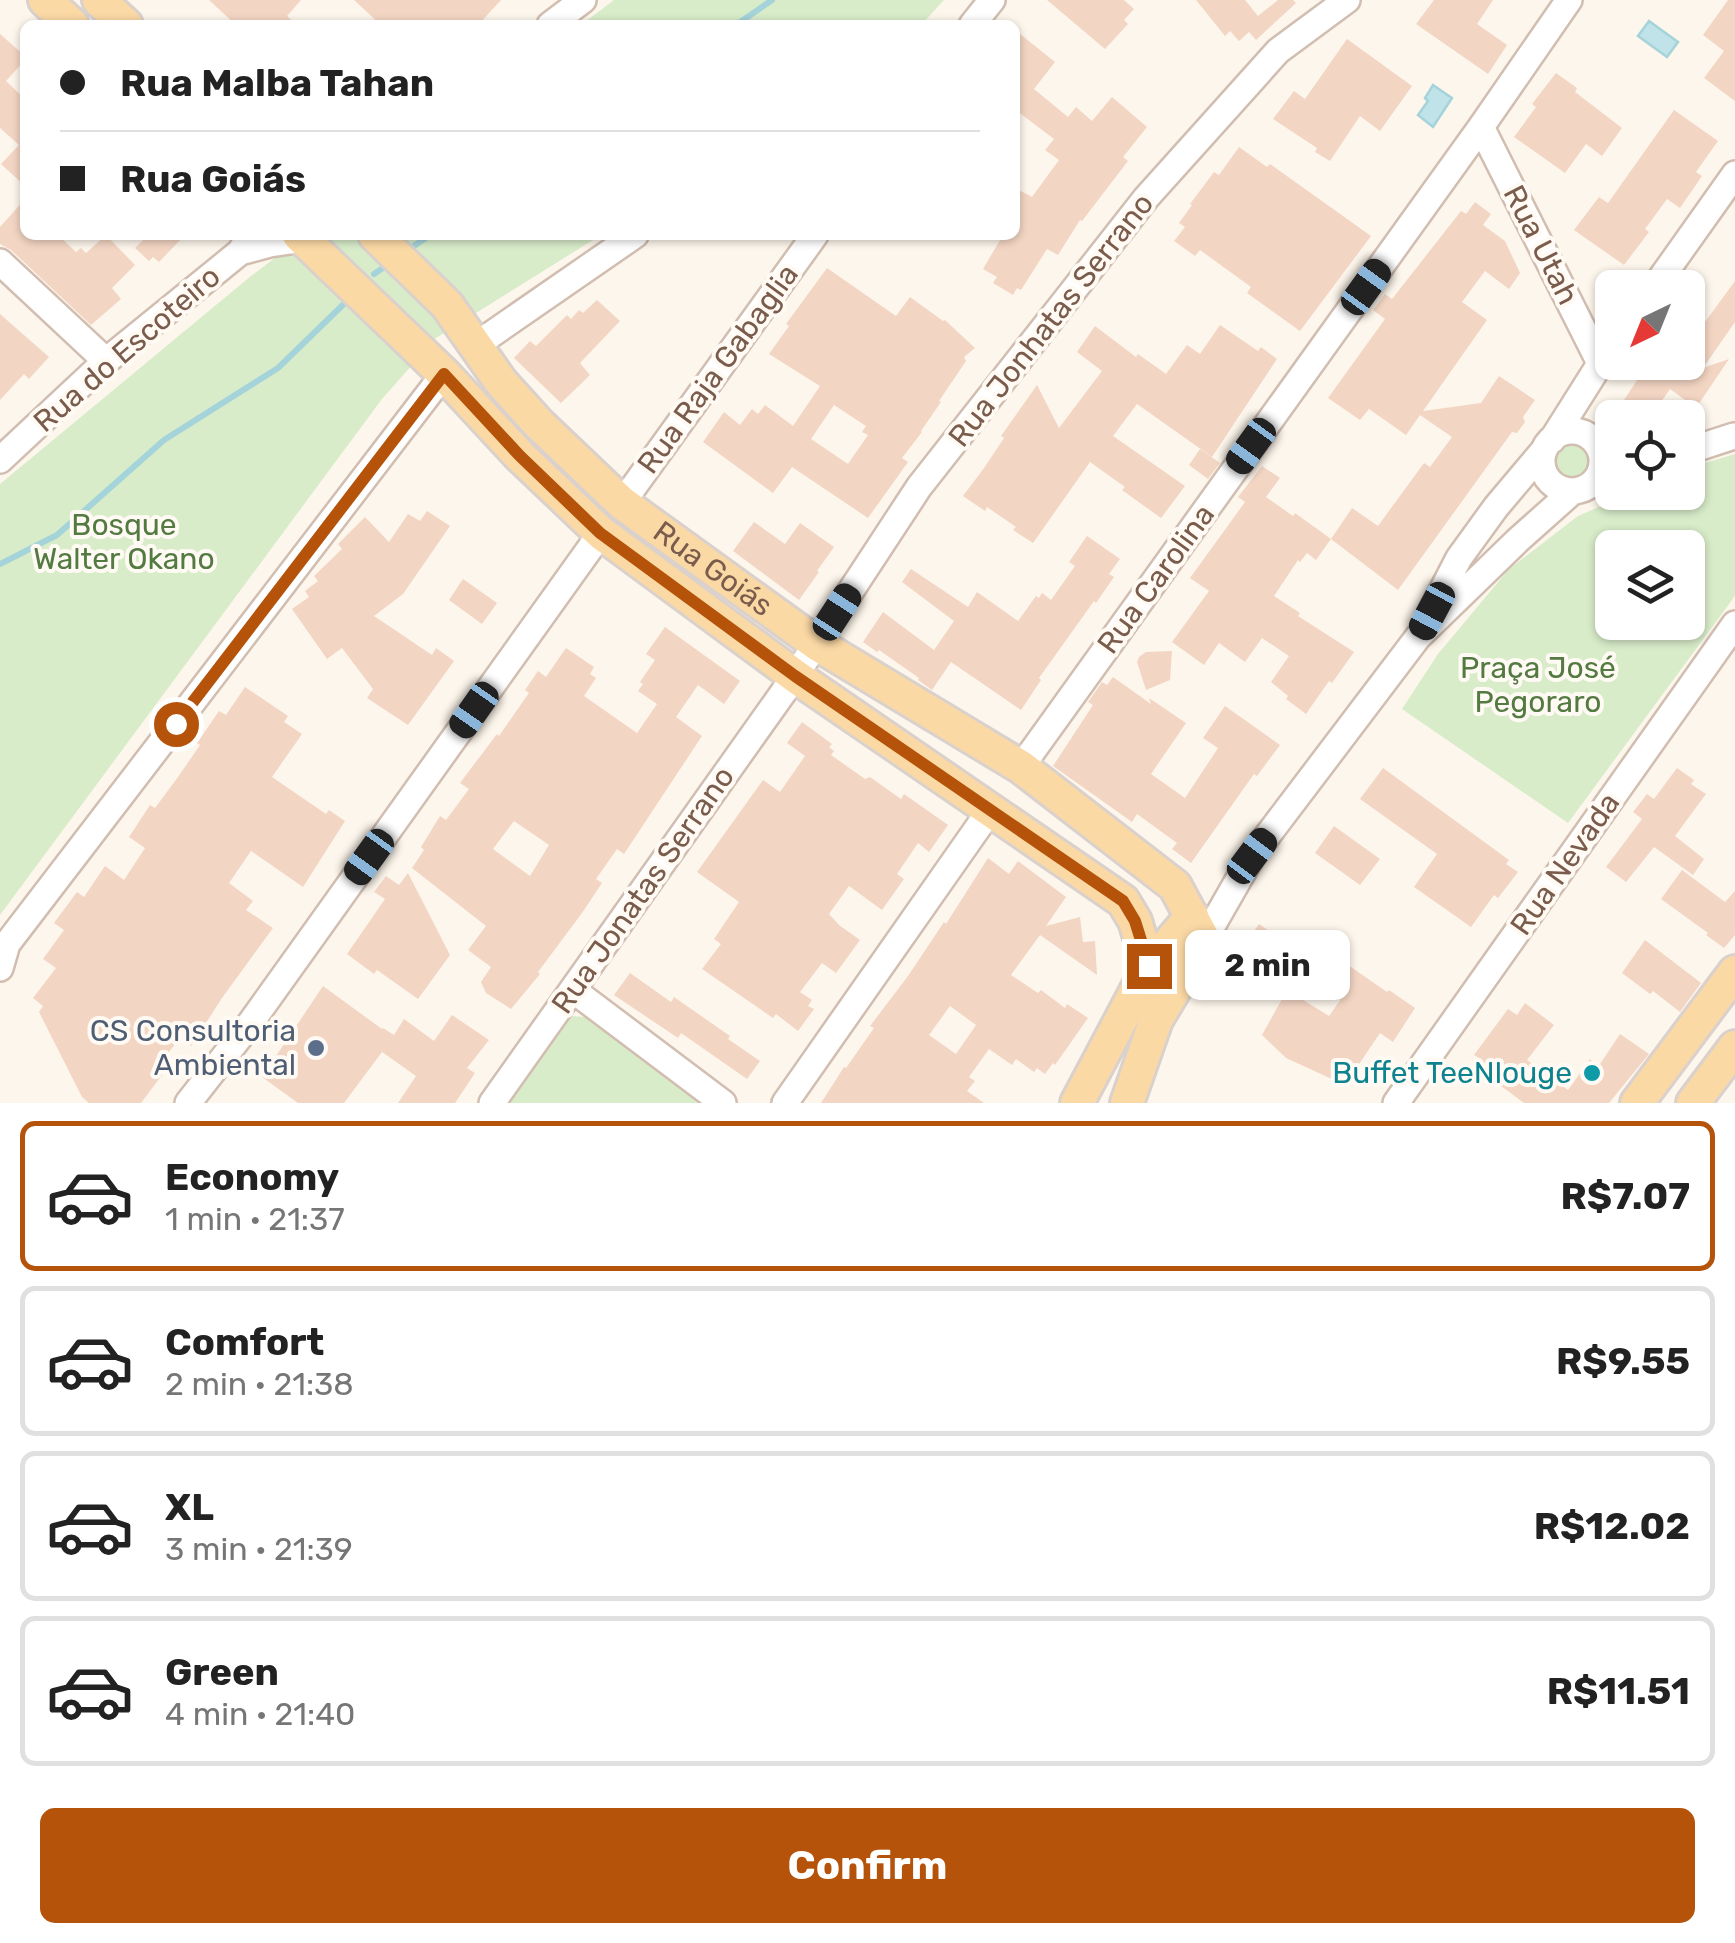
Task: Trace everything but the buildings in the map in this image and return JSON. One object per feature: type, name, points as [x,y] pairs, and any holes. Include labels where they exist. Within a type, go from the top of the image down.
[{"type":"main road","points":[[45,0],[67,20]]},
{"type":"main road","points":[[99,0],[121,20]]},
{"type":"main road","name":"Rua Goiás","points":[[317,240],[334,249],[421,338],[444,374],[520,456],[600,533],[795,676],[1123,901],[1135,921],[1149,966]]},
{"type":"main road","name":"Rua Goiás","points":[[379,240],[446,305],[502,382],[538,423],[622,503],[817,644],[1021,766],[1175,886],[1198,928]]},
{"type":"main road","points":[[1077,1101],[1149,966],[1198,928]]},
{"type":"main road","points":[[1127,1103],[1156,1020],[1198,928]]},
{"type":"main road","points":[[1637,1103],[1735,972]]},
{"type":"main road","points":[[1694,1103],[1735,1047]]},
{"type":"street","points":[[557,20],[583,0]]},
{"type":"street","points":[[976,20],[992,0]]},
{"type":"street","name":"Rua Jonhatas Serrano","points":[[795,676],[919,487],[1146,198],[1278,51],[1348,0]]},
{"type":"street","name":"Rua Carolina","points":[[1021,766],[1482,127],[1569,0]]},
{"type":"street","name":"Rua Utah","points":[[1482,127],[1595,334]]},
{"type":"street","points":[[1667,270],[1735,174]]},
{"type":"street","points":[[245,244],[290,240]]},
{"type":"street","points":[[476,345],[628,240]]},
{"type":"street","name":"Rua Raja Gabaglia","points":[[622,503],[811,240]]},
{"type":"street","name":"Rua do Escoteiro","points":[[0,460],[106,361],[245,244]]},
{"type":"street","points":[[0,262],[106,361]]},
{"type":"street","points":[[1418,637],[1459,558],[1548,445],[1595,371]]},
{"type":"street","points":[[0,968],[7,944],[444,374]]},
{"type":"street","points":[[1592,484],[1564,490],[1543,470],[1548,445],[1566,432],[1595,443]]},
{"type":"street","points":[[1705,438],[1734,435]]},
{"type":"street","points":[[1705,446],[1734,435]]},
{"type":"street","points":[[1198,928],[1418,637],[1488,568],[1592,484]]},
{"type":"street","points":[[188,1103],[249,1025],[600,533]]},
{"type":"street","name":"Rua Nevada","points":[[1396,1103],[1735,624]]},
{"type":"street","name":"Rua Jonatas Serrano","points":[[492,1103],[795,676]]},
{"type":"street","points":[[784,1103],[991,809]]},
{"type":"street","points":[[572,990],[722,1103]]},
{"type":"green space","points":[[614,0],[944,0],[926,20],[588,20]]},
{"type":"green space","name":"Bosque Walter Okano","points":[[298,240],[593,240],[436,338],[382,399],[0,915],[0,484]]},
{"type":"green space","points":[[1573,443],[1586,449],[1592,462],[1586,475],[1573,481],[1560,475],[1554,462],[1560,449]]},
{"type":"green space","name":"Praça José Pegoraro","points":[[1735,454],[1735,596],[1705,637],[1705,530],[1595,530],[1595,640],[1703,640],[1568,823],[1402,709],[1438,654],[1509,569],[1578,516],[1595,509],[1705,510],[1705,463]]},
{"type":"green space","points":[[570,1016],[587,1017],[702,1103],[499,1103],[553,1026]]},
{"type":"water","points":[[1649,21],[1678,42],[1667,57],[1638,36]]},
{"type":"water","points":[[1433,85],[1452,98],[1433,127],[1418,115]]},
{"type":"waterway","points":[[743,20],[772,0]]},
{"type":"waterway","points":[[408,250],[423,240]]},
{"type":"waterway","points":[[374,274],[390,263]]},
{"type":"waterway","points":[[0,564],[57,535],[164,440],[278,368],[351,297]]},
{"type":"place","name":"CS Consultoria Ambiental","points":[[316,1048]]},
{"type":"place","name":"Buffet TeeNlouge","points":[[1592,1073]]},
{"type":"route","points":[[176,724],[444,374],[520,456],[600,533],[795,676],[1123,901],[1135,921],[1149,966]]}]
